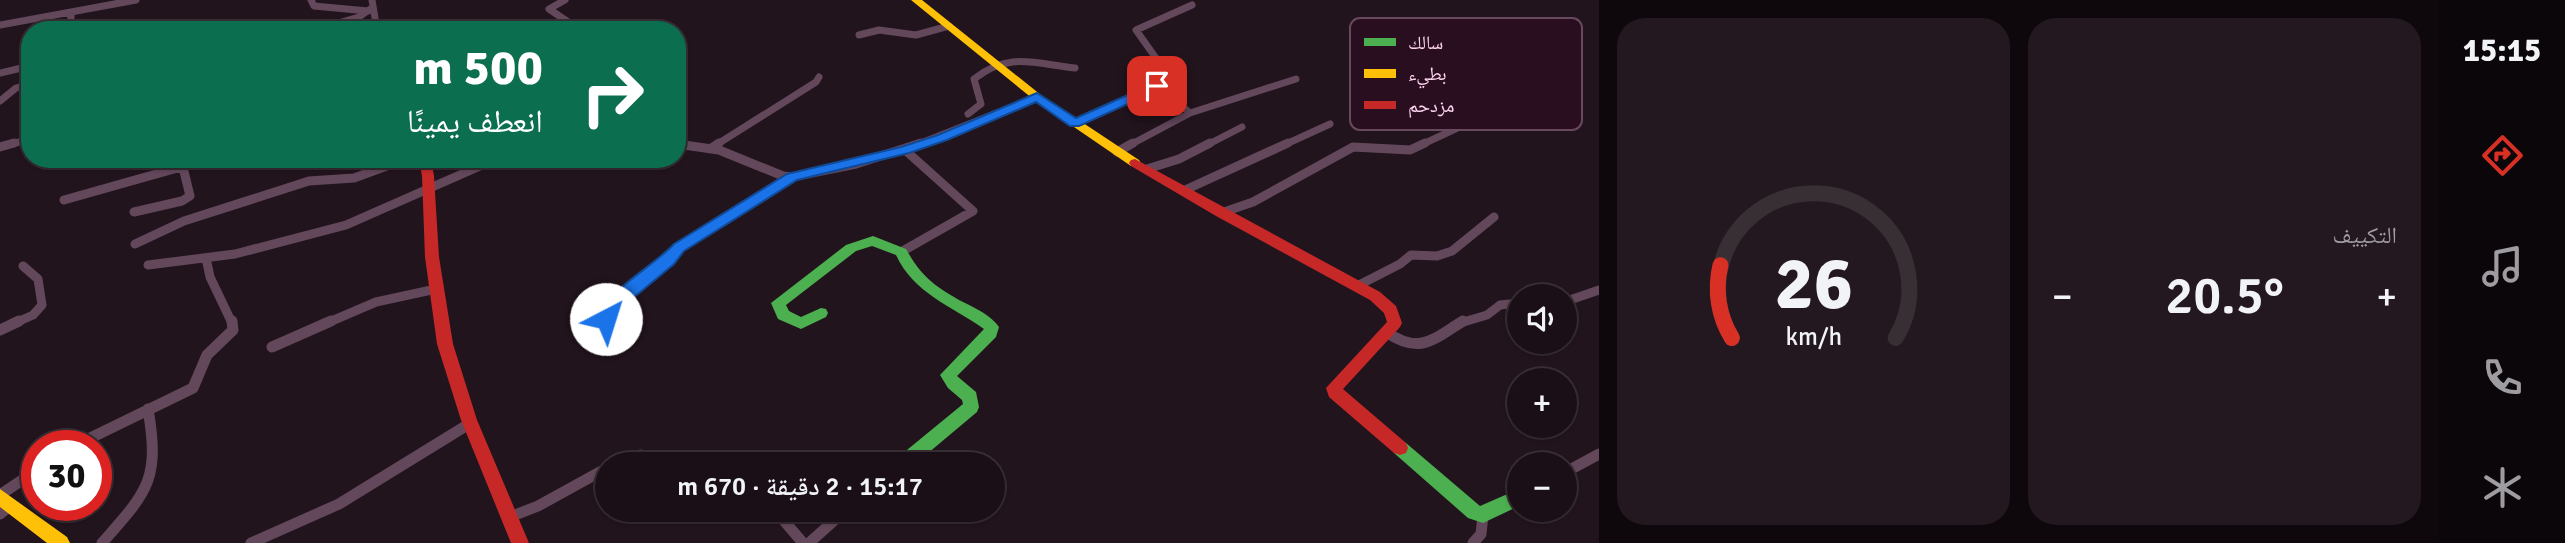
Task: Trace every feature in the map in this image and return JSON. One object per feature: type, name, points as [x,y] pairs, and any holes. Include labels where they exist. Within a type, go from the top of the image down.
[{"type":"street","points":[[0,25],[136,0]]},
{"type":"street","points":[[312,0],[311,4],[314,6],[372,5]]},
{"type":"street","points":[[348,21],[379,0]]},
{"type":"street","points":[[565,0],[549,9],[567,21]]},
{"type":"street","points":[[916,0],[1037,97],[1117,152],[1221,213],[1375,296],[1391,310],[1395,323],[1334,388],[1335,392],[1474,512],[1483,515],[1507,503]]},
{"type":"street","points":[[70,2],[70,21]]},
{"type":"street","points":[[1190,113],[1157,86],[1147,74],[1156,65],[1156,57],[1142,44],[1136,30],[1167,13],[1192,5]]},
{"type":"street","points":[[859,35],[879,30],[916,35],[949,26]]},
{"type":"street","points":[[968,114],[982,104],[974,79],[995,63],[1014,59],[1046,66],[1075,68]]},
{"type":"street","points":[[0,73],[21,68]]},
{"type":"street","points":[[710,149],[816,82],[819,77]]},
{"type":"street","points":[[1117,152],[1190,113],[1296,79]]},
{"type":"street","points":[[1075,123],[1157,86]]},
{"type":"street","points":[[0,101],[21,87]]},
{"type":"street","points":[[618,336],[606,319],[607,310],[619,299],[668,260],[679,247],[792,177],[905,150],[943,138],[1037,97]]},
{"type":"street","points":[[1185,190],[1330,124]]},
{"type":"street","points":[[1147,169],[1179,159],[1242,127]]},
{"type":"street","points":[[1221,213],[1253,202],[1353,147],[1410,150],[1453,130]]},
{"type":"street","points":[[0,147],[21,141]]},
{"type":"street","points":[[686,145],[719,150],[783,176],[792,177]]},
{"type":"street","points":[[901,252],[973,211],[905,150]]},
{"type":"street","points":[[64,200],[165,168]]},
{"type":"street","points":[[134,212],[182,201],[190,196],[190,186],[183,168]]},
{"type":"street","points":[[135,244],[184,221],[309,181],[354,178],[381,168]]},
{"type":"street","points":[[426,168],[436,289],[446,347],[469,424],[520,543]]},
{"type":"street","points":[[148,265],[252,251],[346,225],[474,168]]},
{"type":"street","points":[[1357,286],[1400,264],[1410,255],[1437,256],[1449,253],[1472,238],[1494,217]]},
{"type":"street","points":[[821,313],[801,323],[783,315],[778,303],[860,243],[873,240],[901,252],[905,264],[919,279],[950,302],[986,322],[992,330],[948,375],[954,384],[970,397],[971,407],[917,452]]},
{"type":"street","points":[[106,430],[193,388],[207,355],[233,330],[224,301],[208,277],[206,258]]},
{"type":"street","points":[[0,330],[33,315],[41,305],[38,279],[23,266]]},
{"type":"street","points":[[272,347],[376,302],[436,289]]},
{"type":"street","points":[[1577,298],[1599,290]]},
{"type":"street","points":[[1386,332],[1402,343],[1421,346],[1464,321],[1486,315],[1500,305],[1507,304]]},
{"type":"street","points":[[102,543],[145,493],[150,482],[155,464],[148,409]]},
{"type":"street","points":[[251,543],[339,504],[469,424]]},
{"type":"street","points":[[1577,466],[1599,454]]},
{"type":"street","points":[[510,517],[538,506],[595,475]]},
{"type":"street","points":[[21,486],[3,503],[51,541]]},
{"type":"street","points":[[1473,543],[1480,539],[1483,532],[1483,515]]},
{"type":"street","points":[[785,522],[803,543]]},
{"type":"street","points":[[810,543],[833,522]]},
{"type":"traffic: fast","points":[[821,313],[801,323],[783,315],[778,303],[851,248],[873,241],[901,252],[917,278],[940,296],[992,327],[991,333],[948,375],[954,384],[970,397],[971,407],[917,452]]},
{"type":"traffic: fast","points":[[1400,448],[1474,512],[1483,515],[1507,503]]},
{"type":"traffic: slow","points":[[916,0],[1037,97],[1135,163]]},
{"type":"traffic: slow","points":[[0,497],[61,543]]},
{"type":"traffic: jam","points":[[1135,163],[1375,296],[1391,310],[1395,323],[1334,388],[1335,392],[1400,448]]},
{"type":"traffic: jam","points":[[427,168],[432,257],[445,344],[469,420],[520,543]]},
{"type":"route","points":[[606,319],[607,310],[651,275],[679,247],[792,177],[848,166],[943,138],[1037,97],[1075,123],[1157,86]]}]
